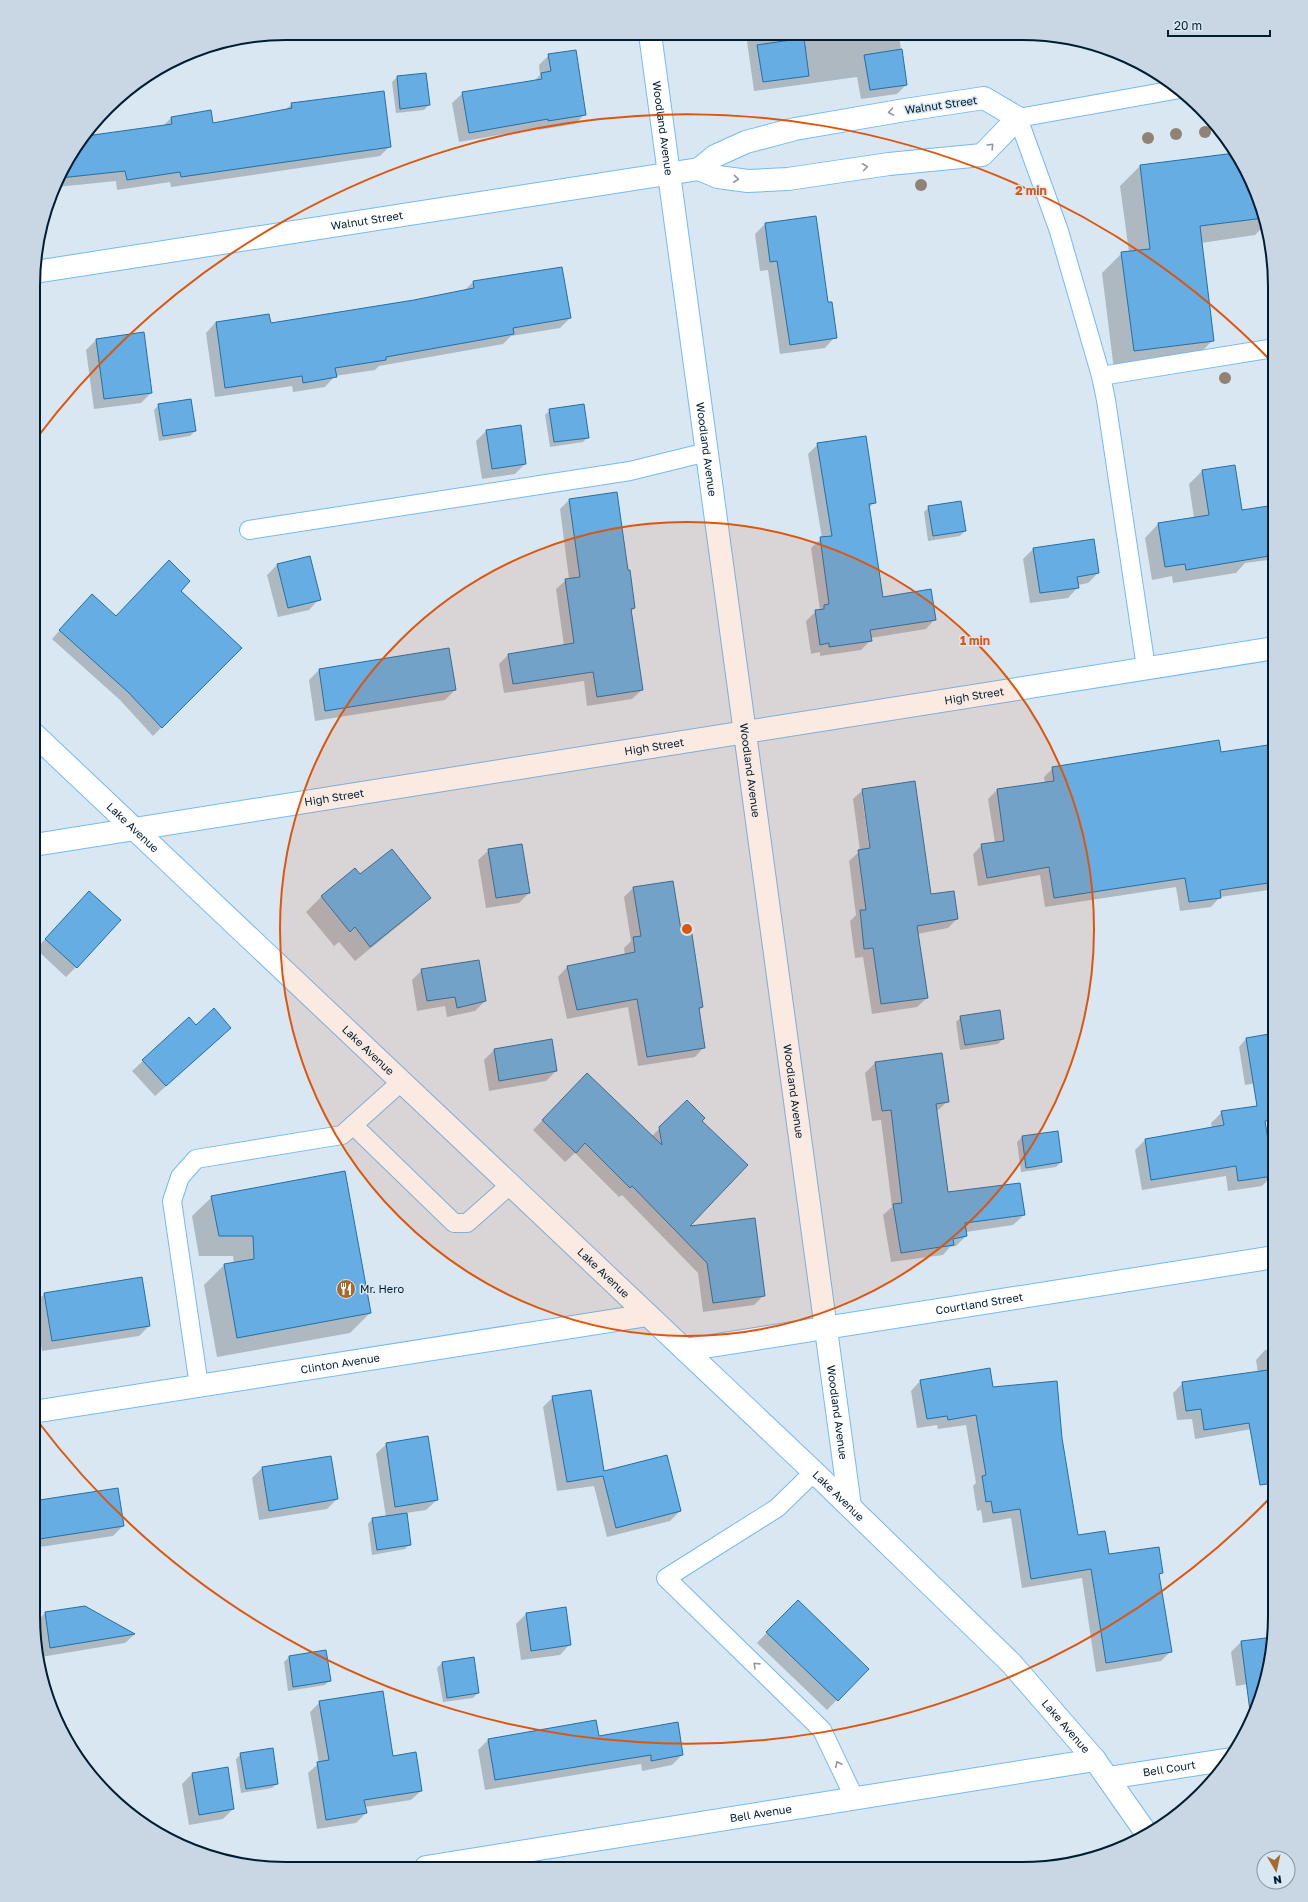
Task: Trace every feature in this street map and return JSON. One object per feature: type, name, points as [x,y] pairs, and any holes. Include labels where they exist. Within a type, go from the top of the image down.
[{"type":"street","name":"Woodland Avenue","points":[[651,40],[850,1506]]},
{"type":"street","name":"Walnut Street","points":[[41,271],[699,169],[714,156],[746,142],[795,129],[905,110],[984,98],[1018,118]]},
{"type":"street","points":[[699,169],[718,177],[748,180],[788,179],[889,164],[982,155],[1018,118]]},
{"type":"street","name":"High Street","points":[[40,844],[1268,649]]},
{"type":"street","name":"Lake Avenue","points":[[40,740],[850,1506],[1011,1663],[1095,1760],[1144,1830]]},
{"type":"street","name":"Courtland Street","points":[[685,1350],[1268,1258]]},
{"type":"street","name":"Clinton Avenue","points":[[40,1411],[648,1315]]},
{"type":"street","name":"Bell Avenue","points":[[458,1862],[1095,1760]]},
{"type":"street","name":"Bell Court","points":[[1108,1778],[1221,1761]]},
{"type":"lane","points":[[1146,668],[1106,400],[1101,376],[1059,231],[1018,118],[1171,91]]},
{"type":"lane","points":[[1101,376],[1268,349]]},
{"type":"lane","points":[[249,530],[630,471],[707,452]]},
{"type":"lane","points":[[199,1386],[172,1201],[180,1177],[196,1159],[342,1135],[401,1082]]},
{"type":"lane","points":[[353,1125],[454,1223],[467,1223],[510,1185]]},
{"type":"lane","points":[[814,1472],[777,1508],[666,1578],[822,1730],[855,1799]]},
{"type":"building","points":[[791,40],[804,40],[809,76],[763,82],[757,45]]},
{"type":"building","points":[[902,49],[907,85],[870,90],[864,55]]},
{"type":"building","points":[[576,50],[586,115],[548,121],[548,119],[469,133],[462,92],[542,79],[541,73],[551,71],[548,54]]},
{"type":"building","points":[[426,73],[430,105],[400,109],[397,76]]},
{"type":"building","points":[[384,91],[391,147],[181,177],[180,172],[127,180],[125,171],[65,177],[81,149],[92,135],[172,124],[171,117],[211,110],[213,123],[292,108],[291,103]]},
{"type":"building","points":[[1230,154],[1243,177],[1259,219],[1200,226],[1214,341],[1134,351],[1121,252],[1150,249],[1140,165]]},
{"type":"building","points":[[816,216],[828,302],[832,302],[837,338],[790,345],[777,261],[770,262],[765,223]]},
{"type":"building","points":[[562,267],[571,318],[513,328],[514,334],[386,357],[386,360],[335,368],[337,377],[303,383],[302,376],[225,388],[216,322],[269,314],[271,323],[414,300],[474,288],[473,281]]},
{"type":"building","points":[[144,332],[152,393],[104,399],[96,339]]},
{"type":"building","points":[[191,399],[196,431],[163,436],[158,404]]},
{"type":"building","points":[[584,404],[589,438],[554,442],[549,409]]},
{"type":"building","points":[[521,425],[526,464],[492,469],[486,430]]},
{"type":"building","points":[[866,436],[876,503],[869,504],[883,597],[931,589],[936,620],[870,630],[872,641],[829,647],[829,643],[820,645],[815,610],[824,609],[824,605],[829,604],[820,537],[832,536],[817,443]]},
{"type":"building","points":[[1235,465],[1242,510],[1268,506],[1268,556],[1186,570],[1185,564],[1165,567],[1158,523],[1209,515],[1202,470]]},
{"type":"building","points":[[617,492],[635,608],[631,609],[643,690],[597,697],[593,672],[513,684],[508,654],[574,643],[565,579],[580,577],[569,499]]},
{"type":"building","points":[[961,501],[966,531],[933,536],[928,506]]},
{"type":"building","points":[[1094,539],[1099,573],[1077,577],[1079,588],[1040,593],[1033,548]]},
{"type":"building","points":[[310,556],[321,600],[288,608],[277,564]]},
{"type":"building","points":[[169,560],[190,581],[181,591],[242,648],[162,728],[128,692],[59,630],[92,594],[116,616]]},
{"type":"building","points":[[449,648],[456,690],[325,711],[319,669]]},
{"type":"building","points":[[1219,740],[1221,752],[1268,745],[1268,883],[1220,890],[1221,898],[1189,902],[1185,878],[1054,898],[1049,867],[987,878],[981,844],[1004,841],[997,789],[1054,781],[1052,767]]},
{"type":"building","points":[[915,781],[931,894],[954,891],[958,919],[917,926],[928,998],[881,1004],[873,948],[864,949],[860,910],[866,910],[858,850],[870,848],[862,789]]},
{"type":"building","points":[[522,844],[530,893],[496,898],[488,849]]},
{"type":"building","points":[[392,849],[431,898],[370,947],[355,927],[350,932],[321,896],[355,868],[360,874]]},
{"type":"building","points":[[673,881],[681,930],[691,928],[703,1007],[699,1008],[705,1048],[647,1057],[637,999],[577,1010],[567,966],[635,952],[633,937],[641,936],[633,887]]},
{"type":"building","points":[[89,891],[121,920],[77,968],[45,939]]},
{"type":"building","points":[[479,960],[486,1001],[457,1008],[455,997],[427,1001],[421,969]]},
{"type":"building","points":[[214,1008],[231,1028],[166,1086],[142,1060],[189,1017],[196,1025]]},
{"type":"building","points":[[1000,1010],[1004,1039],[965,1045],[960,1016]]},
{"type":"building","points":[[1268,1034],[1268,1121],[1265,1121],[1268,1139],[1268,1177],[1238,1181],[1236,1166],[1151,1180],[1145,1139],[1224,1125],[1221,1111],[1257,1106],[1246,1038]]},
{"type":"building","points":[[552,1039],[557,1071],[499,1081],[494,1049]]},
{"type":"building","points":[[942,1053],[949,1102],[936,1104],[948,1192],[1020,1183],[1025,1215],[965,1223],[967,1236],[953,1239],[954,1245],[901,1253],[893,1204],[902,1203],[891,1110],[882,1111],[875,1062]]},
{"type":"building","points":[[587,1073],[662,1145],[659,1127],[687,1100],[705,1118],[702,1121],[748,1165],[690,1226],[755,1218],[765,1296],[713,1303],[707,1263],[632,1186],[630,1188],[585,1143],[576,1153],[542,1120]]},
{"type":"building","points":[[1058,1131],[1062,1162],[1026,1168],[1022,1136]]},
{"type":"building","points":[[345,1171],[371,1313],[237,1338],[224,1264],[254,1259],[253,1236],[219,1236],[211,1196]]},
{"type":"building","points":[[142,1277],[150,1326],[52,1341],[44,1293]]},
{"type":"building","points":[[990,1368],[993,1387],[1057,1381],[1062,1438],[1078,1535],[1105,1531],[1109,1554],[1159,1547],[1163,1573],[1159,1574],[1172,1652],[1106,1663],[1091,1569],[1031,1579],[1020,1509],[993,1513],[991,1501],[986,1502],[982,1476],[986,1475],[976,1415],[948,1420],[947,1416],[927,1419],[920,1380]]},
{"type":"building","points":[[1268,1370],[1268,1484],[1260,1485],[1249,1423],[1204,1430],[1201,1409],[1186,1411],[1182,1382]]},
{"type":"building","points":[[591,1390],[604,1471],[667,1455],[681,1511],[616,1528],[603,1476],[567,1482],[552,1396]]},
{"type":"building","points":[[428,1436],[438,1500],[395,1507],[386,1443]]},
{"type":"building","points":[[331,1456],[338,1499],[269,1511],[262,1467]]},
{"type":"building","points":[[118,1488],[124,1526],[40,1539],[40,1500]]},
{"type":"building","points":[[407,1513],[411,1545],[377,1550],[372,1518]]},
{"type":"building","points":[[798,1600],[869,1669],[838,1701],[766,1632]]},
{"type":"building","points":[[85,1606],[135,1634],[50,1648],[45,1612]]},
{"type":"building","points":[[566,1607],[571,1645],[531,1651],[526,1613]]},
{"type":"building","points":[[1267,1638],[1260,1680],[1250,1708],[1241,1641]]},
{"type":"building","points":[[326,1650],[331,1681],[293,1687],[289,1656]]},
{"type":"building","points":[[474,1657],[479,1693],[447,1698],[442,1662]]},
{"type":"building","points":[[383,1691],[393,1756],[416,1752],[422,1791],[364,1800],[367,1813],[326,1820],[317,1762],[329,1760],[319,1701]]},
{"type":"building","points":[[596,1720],[599,1736],[678,1722],[683,1755],[651,1761],[651,1755],[495,1780],[488,1739]]},
{"type":"building","points":[[273,1748],[278,1784],[246,1789],[240,1753]]},
{"type":"building","points":[[228,1767],[234,1809],[199,1815],[192,1773]]},
{"type":"place","name":"Mr. Hero","points":[[346,1289]]}]
